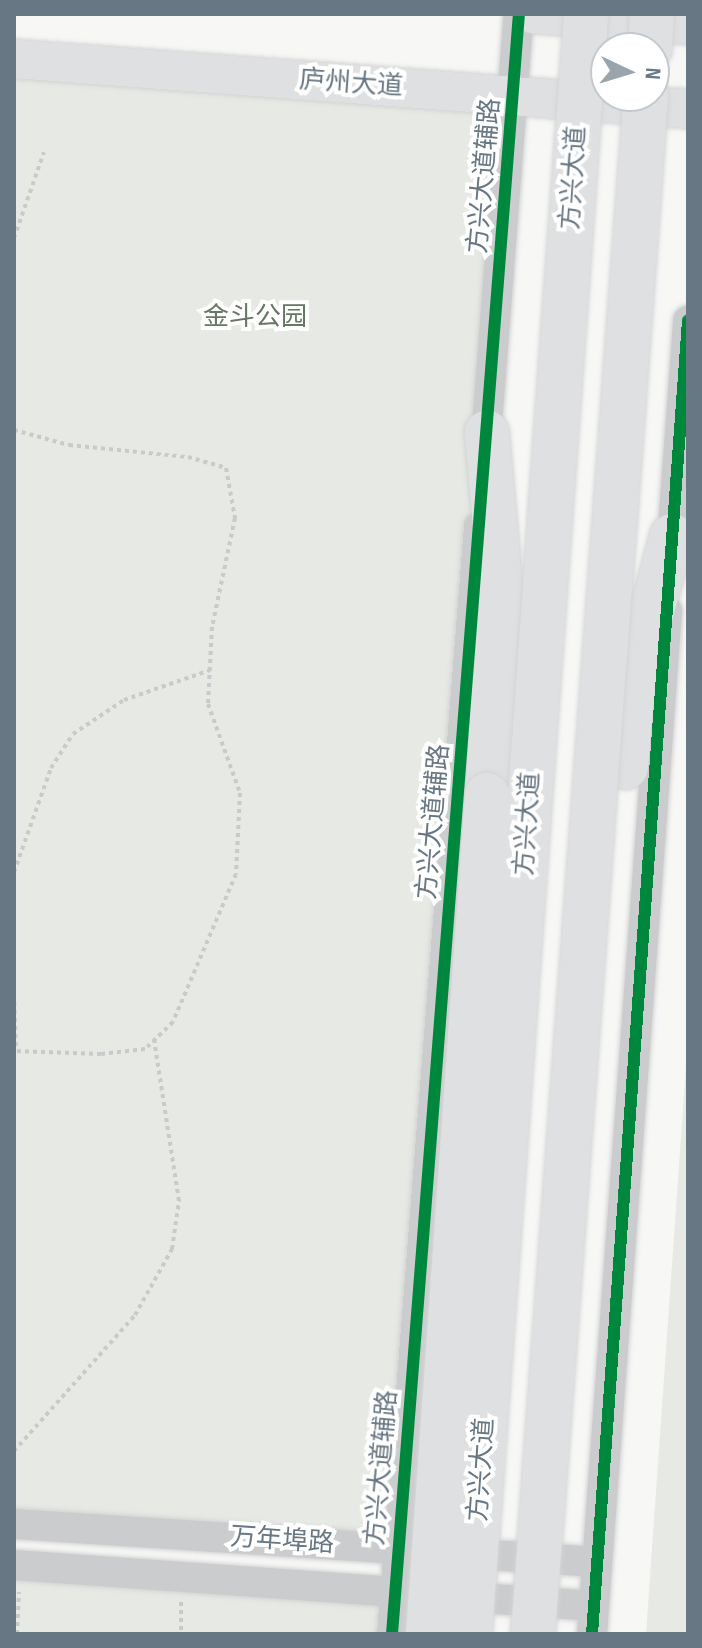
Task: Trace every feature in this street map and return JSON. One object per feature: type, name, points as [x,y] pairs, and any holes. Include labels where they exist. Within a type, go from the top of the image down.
[{"type":"highway","name":"方兴大道","points":[[470,1634],[586,14]]},
{"type":"highway","points":[[533,1634],[645,112]]},
{"type":"highway","points":[[428,1634],[500,583],[487,433]]},
{"type":"highway","points":[[545,1634],[567,1583],[634,678],[672,536]]},
{"type":"main road","points":[[532,14],[688,25]]},
{"type":"main road","name":"庐州大道","points":[[14,59],[688,109]]},
{"type":"street","name":"方兴大道辅路","points":[[392,1634],[519,14]]},
{"type":"street","points":[[593,1620],[688,321]]},
{"type":"street","name":"万年埠路","points":[[14,1524],[597,1562]]},
{"type":"street","name":"万年埠路","points":[[14,1565],[394,1592],[593,1620]]},
{"type":"path","points":[[14,238],[44,152]]},
{"type":"path","points":[[14,430],[69,445],[188,457],[226,468],[235,518],[212,627],[208,704],[240,793],[236,874],[173,1022],[145,1049],[101,1054],[15,1051],[14,994]]},
{"type":"path","points":[[14,872],[51,768],[73,734],[124,700],[210,670]]},
{"type":"path","points":[[14,1451],[135,1315],[172,1249],[179,1201],[154,1040]]},
{"type":"green space","name":"金斗公园","points":[[14,59],[514,96],[397,1549],[14,1524]]},
{"type":"green space","points":[[688,1038],[688,1634],[646,1634]]},
{"type":"green space","points":[[14,1565],[394,1592],[392,1634],[14,1634]]},
{"type":"cycle path","points":[[392,1634],[519,14]]},
{"type":"cycle path","points":[[592,1634],[688,321]]}]
